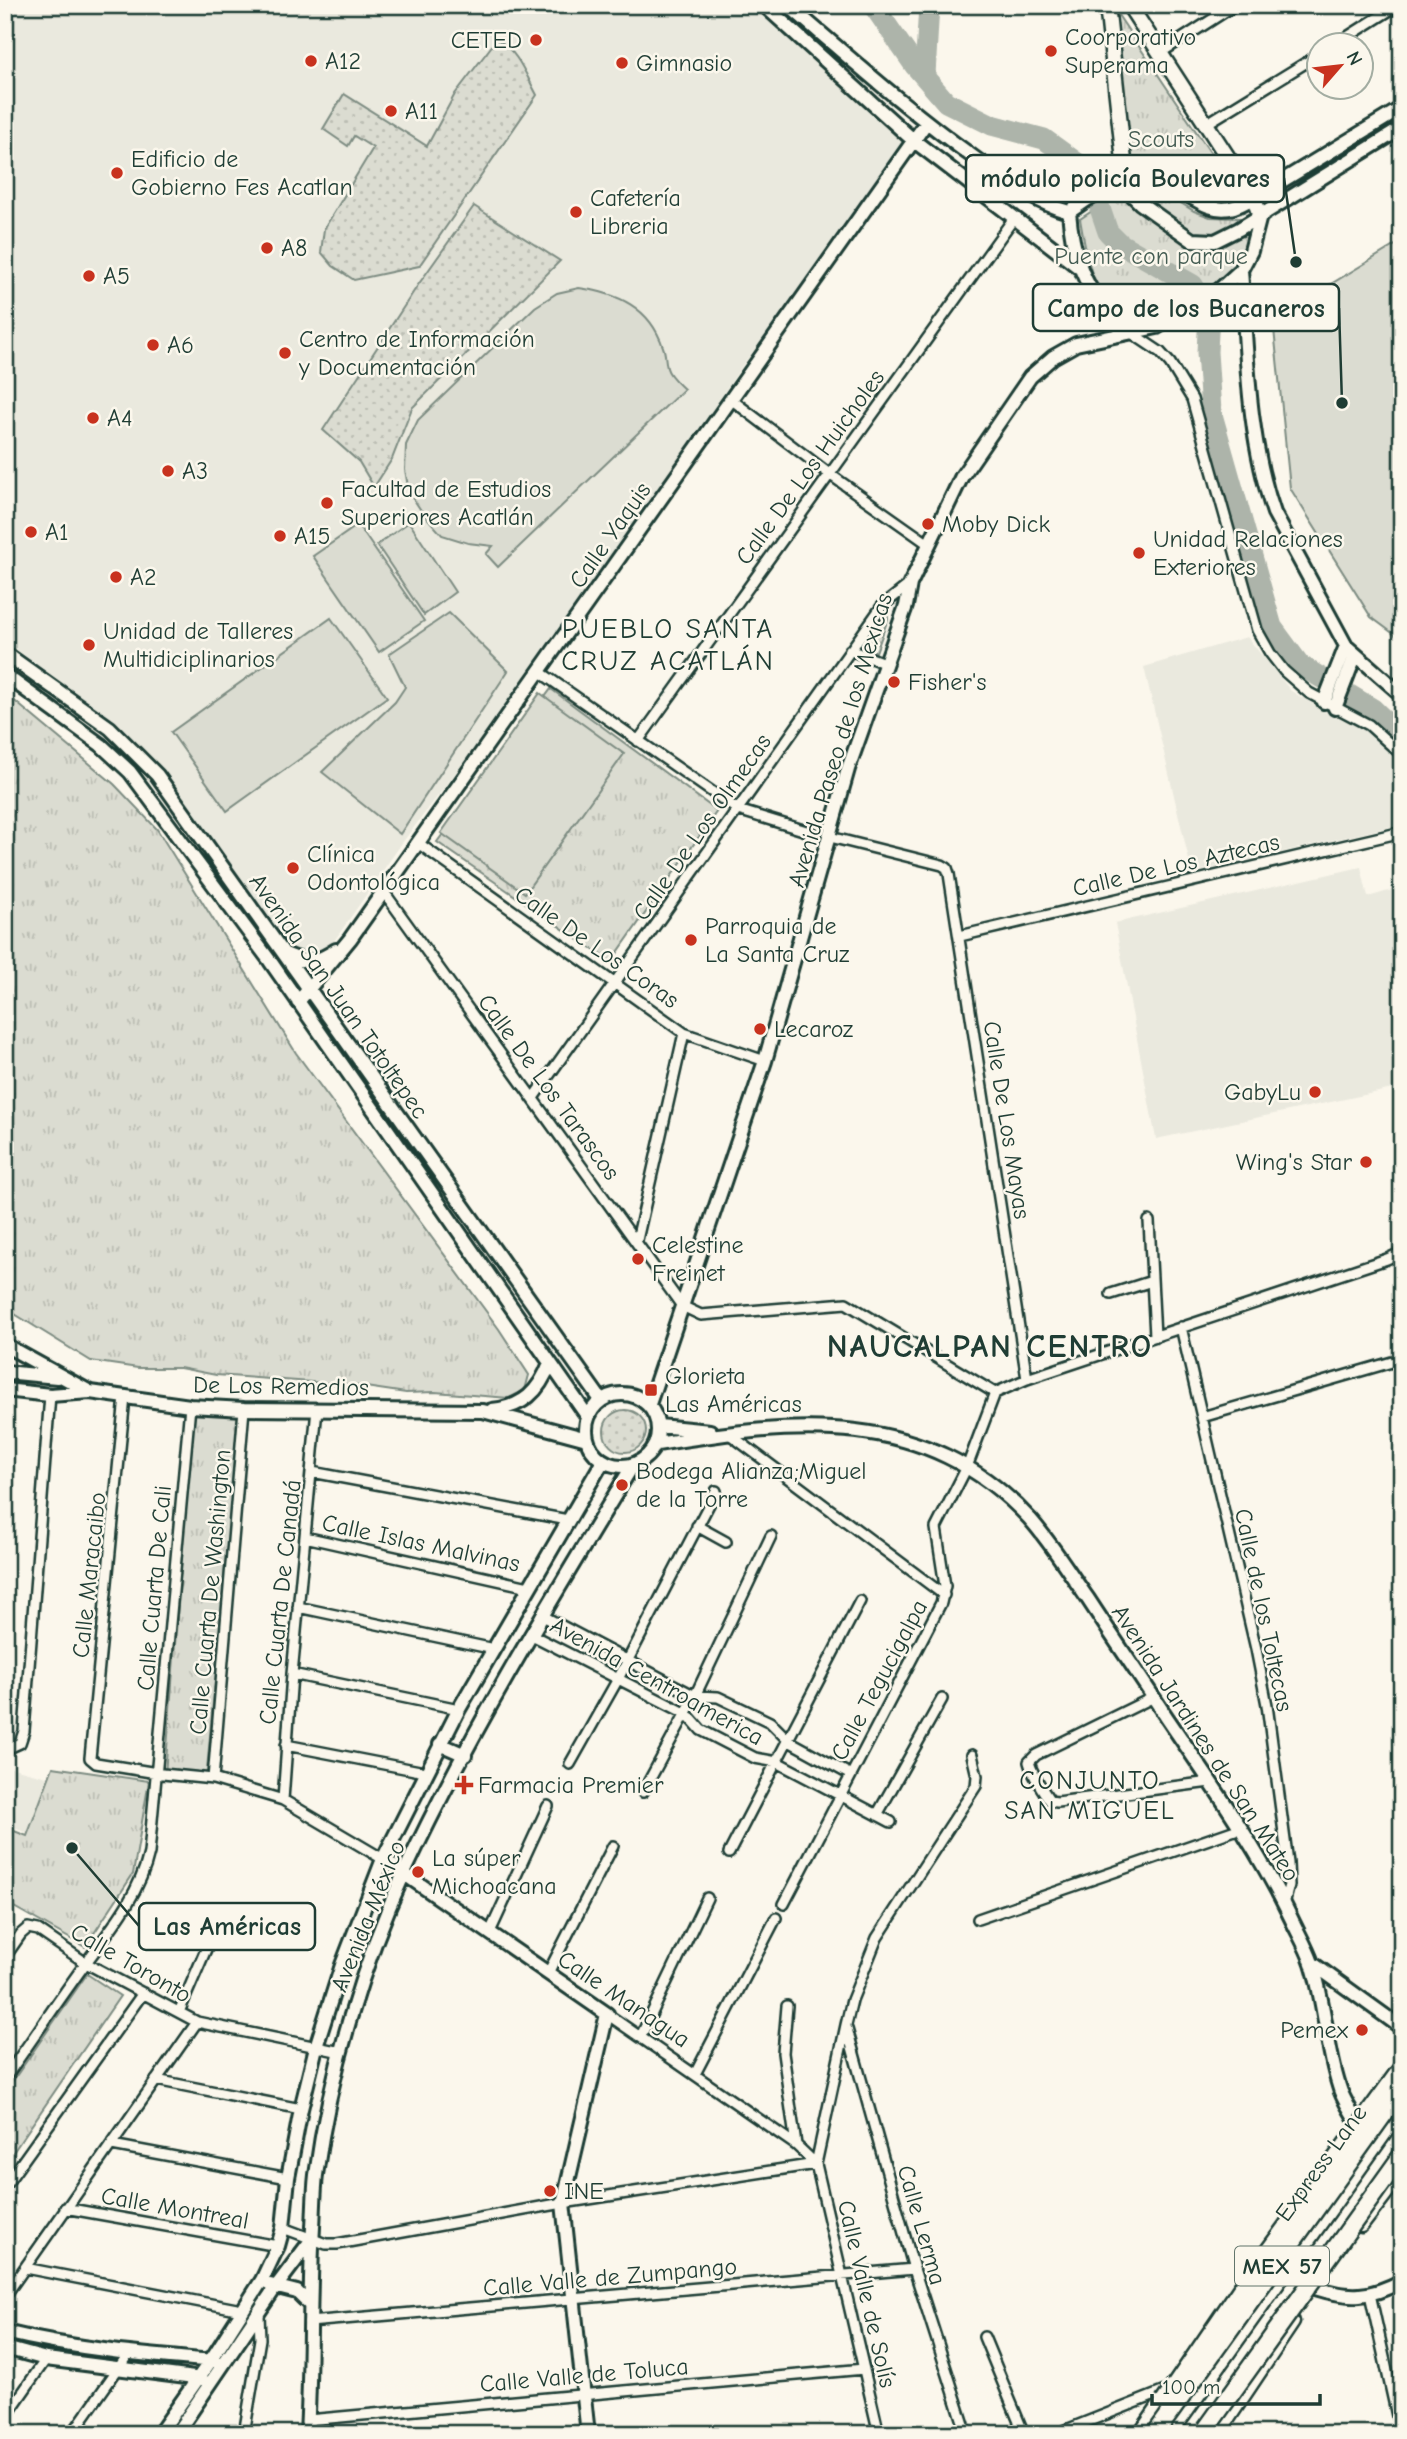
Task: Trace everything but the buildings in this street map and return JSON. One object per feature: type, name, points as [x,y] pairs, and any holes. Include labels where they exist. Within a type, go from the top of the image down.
[{"type":"highway","points":[[1142,2434],[1241,2288],[1402,2068]]},
{"type":"highway","name":"Express Lane","points":[[1155,2434],[1402,2089]]},
{"type":"highway","name":"MEX 57","points":[[1163,2434],[1402,2099]]},
{"type":"highway","name":"MEX 57","points":[[1191,2434],[1402,2138]]},
{"type":"highway","points":[[1203,2434],[1402,2155]]},
{"type":"highway","points":[[1264,2247],[1329,2201]]},
{"type":"highway","points":[[1273,2320],[1305,2303]]},
{"type":"main road","points":[[764,5],[914,140],[1081,270]]},
{"type":"main road","points":[[788,5],[926,122],[1022,192],[1047,206],[1069,212],[1119,181],[1149,177],[1167,182],[1198,202],[1221,209],[1233,208],[1402,108]]},
{"type":"main road","points":[[1107,5],[1119,181],[1140,203],[1192,240],[1214,241],[1402,128]]},
{"type":"main road","points":[[1129,5],[1254,198],[1259,216],[1251,251],[1241,270],[1252,416],[1266,490],[1274,513],[1346,646],[1402,695]]},
{"type":"main road","name":"Calle Yaquis","points":[[298,1002],[350,939],[384,892],[926,122]]},
{"type":"main road","points":[[1069,212],[1070,230],[1081,270],[1098,302],[1130,332]]},
{"type":"main road","name":"Avenida Paseo de los Mexicas","points":[[649,1404],[765,1061],[848,769],[906,606],[910,584],[970,463],[1030,377],[1053,356],[1076,344],[1157,327],[1218,291],[1241,270]]},
{"type":"main road","points":[[1331,702],[1338,662],[1346,646]]},
{"type":"main road","name":"Avenida San Juan Totoltepec","points":[[5,653],[110,728],[157,775],[601,1400]]},
{"type":"main road","points":[[1331,702],[1349,673],[1355,656]]},
{"type":"main road","name":"Avenida San Juan Totoltepec","points":[[5,675],[101,745],[130,772],[298,1002],[550,1363],[587,1429]]},
{"type":"main road","points":[[282,952],[301,961],[315,961],[350,939]]},
{"type":"main road","name":"De Los Remedios","points":[[5,1345],[36,1369],[90,1392],[190,1406],[244,1409],[484,1410],[567,1432],[587,1429]]},
{"type":"main road","points":[[484,1410],[517,1405],[530,1397],[538,1389],[550,1363]]},
{"type":"main road","points":[[5,1372],[36,1369],[33,1384],[24,1392]]},
{"type":"main road","points":[[5,1390],[50,1395],[90,1392]]},
{"type":"main road","points":[[626,1393],[638,1396],[649,1404],[659,1426],[657,1444],[650,1454],[633,1465],[618,1466],[603,1461],[591,1449],[587,1429],[601,1400],[612,1394],[626,1393]]},
{"type":"main road","points":[[659,1426],[728,1433]]},
{"type":"main road","name":"Avenida Jardines de San Mateo","points":[[728,1433],[815,1427],[856,1430],[898,1438],[968,1466],[1029,1519],[1154,1697],[1241,1828],[1284,1903],[1312,1963],[1338,2086],[1356,2120]]},
{"type":"main road","points":[[657,1444],[728,1433]]},
{"type":"main road","name":"Avenida México","points":[[159,2434],[262,2280],[278,2245],[301,2109],[316,2047],[342,1965],[383,1858],[459,1709],[603,1461]]},
{"type":"main road","name":"Avenida México","points":[[307,2434],[309,2304],[316,2177],[341,2052],[364,1975],[405,1872],[465,1755],[530,1633],[633,1465]]},
{"type":"main road","points":[[440,1744],[465,1755]]},
{"type":"main road","name":"Calle Managua","points":[[383,1858],[607,2014]]},
{"type":"main road","points":[[1312,1963],[1402,2028]]},
{"type":"main road","points":[[587,2434],[564,2203],[607,2014]]},
{"type":"main road","points":[[1135,2434],[1264,2247],[1402,2058]]},
{"type":"main road","points":[[1217,2434],[1315,2288],[1402,2171]]},
{"type":"main road","points":[[176,2434],[275,2288],[312,2239]]},
{"type":"main road","points":[[262,2280],[275,2288],[297,2292],[309,2304]]},
{"type":"main road","points":[[1315,2288],[1351,2296],[1370,2294],[1402,2281]]},
{"type":"main road","points":[[5,2332],[51,2343],[226,2361]]},
{"type":"main road","points":[[5,2348],[46,2359],[213,2380]]},
{"type":"street","points":[[1160,53],[1235,5]]},
{"type":"street","points":[[1356,32],[1398,5]]},
{"type":"street","points":[[1206,124],[1306,63]]},
{"type":"street","name":"Calle De Los Huicholes","points":[[638,741],[828,473],[1014,218]]},
{"type":"street","points":[[1130,332],[1160,352],[1192,399],[1257,630],[1270,653],[1284,671],[1369,725],[1402,755]]},
{"type":"street","points":[[732,400],[828,473],[930,545]]},
{"type":"street","name":"Calle De Los Olmecas","points":[[533,1098],[882,606],[910,584]]},
{"type":"street","points":[[850,650],[884,663]]},
{"type":"street","points":[[540,672],[738,810],[814,833]]},
{"type":"street","name":"Calle De Los Aztecas","points":[[960,936],[1402,832]]},
{"type":"street","name":"Calle De Los Mayas","points":[[830,837],[947,868],[960,936],[1027,1379]]},
{"type":"street","name":"Calle De Los Coras","points":[[418,843],[684,1033],[765,1061]]},
{"type":"street","name":"Calle De Los Tarascos","points":[[384,892],[682,1306]]},
{"type":"street","points":[[636,1240],[684,1033]]},
{"type":"street","points":[[1149,1221],[1155,1336]]},
{"type":"street","points":[[682,1306],[701,1315],[846,1303],[995,1393],[1027,1379],[1387,1259],[1402,1251]]},
{"type":"street","points":[[1111,1294],[1152,1281]]},
{"type":"street","name":"Calle de los Toltecas","points":[[1181,1327],[1267,1705],[1288,1863],[1289,1885],[1284,1903]]},
{"type":"street","points":[[1202,1417],[1392,1362]]},
{"type":"street","name":"Calle Tegucigalpa","points":[[784,1904],[944,1595],[936,1528],[968,1466],[995,1393]]},
{"type":"street","points":[[5,1745],[11,1747],[20,1743],[24,1731],[50,1395]]},
{"type":"street","name":"Calle Maracaibo","points":[[125,1397],[90,1758],[96,1763],[156,1773]]},
{"type":"street","name":"Calle Cuarta De Cali","points":[[5,2078],[135,1891],[144,1873],[149,1853],[190,1406]]},
{"type":"street","name":"Calle Cuarta De Washington","points":[[213,1779],[244,1409]]},
{"type":"street","name":"Calle Cuarta De Canadá","points":[[282,1800],[317,1409]]},
{"type":"street","points":[[728,1433],[944,1595]]},
{"type":"street","points":[[312,1472],[568,1521]]},
{"type":"street","points":[[570,1764],[628,1661],[716,1491]]},
{"type":"street","points":[[697,1526],[726,1542]]},
{"type":"street","points":[[643,1792],[687,1714],[771,1536]]},
{"type":"street","name":"Calle Islas Malvinas","points":[[305,1537],[529,1587]]},
{"type":"street","points":[[729,1853],[860,1601]]},
{"type":"street","points":[[298,1607],[494,1649]]},
{"type":"street","name":"Avenida Centroamerica","points":[[541,1615],[695,1696],[718,1697],[770,1722],[789,1741],[851,1775]]},
{"type":"street","name":"Avenida Centroamerica","points":[[530,1633],[687,1714],[701,1730],[755,1758],[777,1762],[891,1822]]},
{"type":"street","points":[[292,1674],[459,1709]]},
{"type":"street","points":[[1154,1697],[1036,1755],[1029,1762],[1031,1769],[1050,1801],[1210,1782]]},
{"type":"street","points":[[877,1815],[942,1699]]},
{"type":"street","points":[[286,1745],[425,1772]]},
{"type":"street","points":[[283,2228],[326,2244],[337,2244],[564,2203],[816,2164],[852,2000],[884,1925],[976,1786],[977,1776],[972,1755]]},
{"type":"street","points":[[156,1773],[213,1779],[282,1800],[383,1858]]},
{"type":"street","points":[[490,1932],[548,1806]]},
{"type":"street","points":[[978,1919],[1241,1828]]},
{"type":"street","points":[[548,1973],[613,1846]]},
{"type":"street","points":[[641,2036],[707,1898]]},
{"type":"street","points":[[695,2074],[776,1918]]},
{"type":"street","name":"Calle Toronto","points":[[5,1957],[28,1928],[38,1930],[86,1963],[197,2022],[341,2052]]},
{"type":"street","points":[[178,2012],[207,1947]]},
{"type":"street","points":[[5,2186],[143,1993]]},
{"type":"street","points":[[787,2006],[783,2053],[796,2145]]},
{"type":"street","name":"Calle Managua","points":[[607,2014],[796,2145],[816,2164]]},
{"type":"street","points":[[5,2296],[197,2022]]},
{"type":"street","name":"Calle Lerma","points":[[846,2025],[914,2269],[967,2434]]},
{"type":"street","points":[[156,2080],[301,2109]]},
{"type":"street","points":[[112,2145],[288,2178]]},
{"type":"street","name":"Calle Valle de Solís","points":[[816,2164],[879,2434]]},
{"type":"street","name":"Calle Montreal","points":[[65,2208],[278,2245]]},
{"type":"street","points":[[25,2267],[242,2310]]},
{"type":"street","name":"Calle Valle de Zumpango","points":[[309,2322],[914,2269]]},
{"type":"street","points":[[1370,2294],[1401,2434]]},
{"type":"street","points":[[244,2434],[260,2340],[259,2315]]},
{"type":"street","points":[[984,2337],[1024,2434]]},
{"type":"street","points":[[72,2434],[129,2353]]},
{"type":"street","points":[[5,2418],[46,2359]]},
{"type":"street","name":"Calle Valle de Toluca","points":[[308,2420],[864,2369]]},
{"type":"street","points":[[1056,2434],[1165,2391]]},
{"type":"shaded area","name":"Facultad de Estudios Superiores Acatlán","points":[[5,5],[764,5],[913,140],[742,366],[537,666],[402,843],[330,947],[314,954],[289,948],[163,772],[119,724],[5,641]]},
{"type":"shaded area","points":[[1247,637],[1291,691],[1328,713],[1361,727],[1402,765],[1402,824],[1192,873],[1144,667]]},
{"type":"shaded area","points":[[1361,867],[1368,897],[1402,887],[1402,1087],[1156,1139],[1115,923]]},
{"type":"shaded area","points":[[5,1766],[51,1778],[27,1833],[9,1826],[5,1832]]},
{"type":"green space","name":"Scouts","points":[[1112,6],[1240,197],[1223,204],[1207,199],[1155,171],[1131,170]]},
{"type":"green space","points":[[497,39],[516,57],[537,95],[419,266],[354,280],[333,266],[321,252],[324,229],[373,148],[354,136],[348,146],[323,129],[344,94],[427,146],[455,94]]},
{"type":"green space","name":"Puente con parque","points":[[1140,187],[1166,194],[1210,217],[1253,221],[1249,239],[1227,280],[1155,323],[1138,325],[1128,323],[1116,315],[1099,291],[1089,263],[1080,219],[1121,192]]},
{"type":"green space","points":[[474,206],[560,261],[412,408],[392,459],[374,487],[359,462],[323,430],[418,285]]},
{"type":"green space","points":[[1402,241],[1402,640],[1371,617],[1290,488],[1273,319]]},
{"type":"green space","points":[[579,288],[619,298],[641,312],[657,333],[670,374],[684,389],[498,567],[486,554],[493,546],[468,543],[442,535],[422,512],[409,492],[405,470],[406,445],[418,420],[535,307],[557,293]]},
{"type":"green space","points":[[409,522],[455,592],[424,615],[377,545]]},
{"type":"green space","points":[[358,525],[424,621],[379,652],[313,556]]},
{"type":"green space","points":[[449,613],[508,671],[400,834],[322,772],[395,702],[405,687],[389,654]]},
{"type":"green space","points":[[887,613],[888,619],[876,652],[861,644],[866,634]]},
{"type":"green space","points":[[331,618],[387,697],[227,811],[171,732]]},
{"type":"green space","points":[[5,662],[74,709],[78,717],[59,708],[35,685],[5,668]]},
{"type":"green space","points":[[551,689],[717,811],[611,962],[437,842]]},
{"type":"green space","points":[[5,693],[114,784],[157,829],[296,1053],[499,1329],[529,1375],[525,1390],[509,1398],[435,1392],[406,1393],[352,1385],[216,1375],[180,1368],[138,1368],[91,1361],[5,1308]]},
{"type":"green space","points":[[540,693],[624,754],[525,893],[441,833]]},
{"type":"green space","name":"Glorieta Las Américas","points":[[625,1410],[640,1416],[646,1431],[640,1446],[625,1452],[610,1446],[604,1431],[610,1416]]},
{"type":"green space","points":[[193,1411],[239,1413],[206,1781],[165,1774]]},
{"type":"green space","points":[[53,1767],[149,1781],[133,1874],[85,1947],[5,1902],[5,1835],[9,1829],[27,1836]]},
{"type":"green space","points":[[87,1974],[120,1996],[5,2164],[5,2092]]},
{"type":"waterway","points":[[873,5],[915,66],[946,102],[992,125],[1044,139],[1087,170],[1108,232],[1119,243],[1193,285],[1209,313],[1207,352],[1211,411],[1272,627],[1300,665],[1373,709],[1402,737]]},
{"type":"waterway","points":[[925,75],[929,5]]},
{"type":"place","name":"CETED","points":[[536,40]]},
{"type":"place","name":"Coorporativo Superama","points":[[1051,51]]},
{"type":"place","name":"A12","points":[[311,61]]},
{"type":"place","name":"Gimnasio","points":[[622,63]]},
{"type":"place","name":"A11","points":[[391,111]]},
{"type":"place","name":"Edificio de Gobierno Fes Acatlan","points":[[117,173]]},
{"type":"place","name":"Cafetería Libreria","points":[[576,212]]},
{"type":"place","name":"A8","points":[[267,248]]},
{"type":"place","name":"módulo policía Boulevares","points":[[1296,262]]},
{"type":"place","name":"A5","points":[[89,276]]},
{"type":"place","name":"A6","points":[[153,345]]},
{"type":"place","name":"Centro de Información y Documentación","points":[[285,353]]},
{"type":"place","name":"Campo de los Bucaneros","points":[[1342,403]]},
{"type":"place","name":"A4","points":[[93,418]]},
{"type":"place","name":"A3","points":[[168,471]]},
{"type":"place","name":"Facultad de Estudios Superiores Acatlán","points":[[327,503]]},
{"type":"place","name":"Moby Dick","points":[[928,524]]},
{"type":"place","name":"A1","points":[[31,532]]},
{"type":"place","name":"A15","points":[[280,536]]},
{"type":"place","name":"Unidad Relaciones Exteriores","points":[[1139,553]]},
{"type":"place","name":"A2","points":[[116,577]]},
{"type":"place","name":"Unidad de Talleres Multidiciplinarios","points":[[89,645]]},
{"type":"place","name":"Fisher's","points":[[894,682]]},
{"type":"place","name":"Clínica Odontológica","points":[[293,868]]},
{"type":"place","name":"Parroquia de La Santa Cruz","points":[[691,940]]},
{"type":"place","name":"Lecaroz","points":[[760,1029]]},
{"type":"place","name":"GabyLu","points":[[1315,1092]]},
{"type":"place","name":"Wing's Star","points":[[1366,1162]]},
{"type":"place","name":"Celestine Freinet","points":[[638,1259]]},
{"type":"place","name":"Glorieta Las Américas","points":[[651,1390]]},
{"type":"place","name":"Bodega Alianza;Miguel de la Torre","points":[[622,1485]]},
{"type":"place","name":"Farmacia Premier","points":[[464,1785]]},
{"type":"place","name":"Las Américas","points":[[72,1848]]},
{"type":"place","name":"La súper Michoacana","points":[[418,1872]]},
{"type":"place","name":"Pemex","points":[[1362,2030]]},
{"type":"place","name":"INE","points":[[550,2191]]},
{"type":"district","name":"PUEBLO SANTA CRUZ ACATLÁN","points":[[668,645]]},
{"type":"district","name":"NAUCALPAN CENTRO","points":[[990,1346]]},
{"type":"district","name":"CONJUNTO SAN MIGUEL","points":[[1090,1796]]}]
